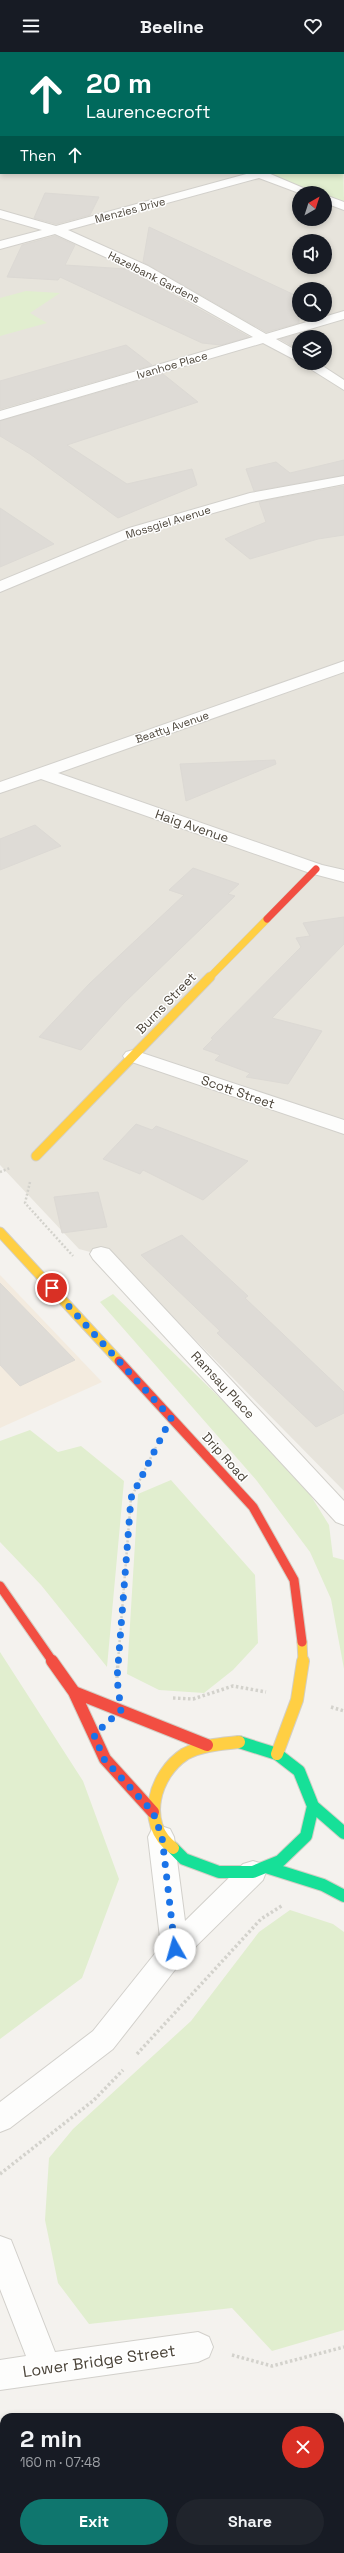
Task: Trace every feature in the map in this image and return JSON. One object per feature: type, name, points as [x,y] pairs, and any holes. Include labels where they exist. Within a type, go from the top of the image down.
[{"type":"street","points":[[258,174],[292,187]]},
{"type":"street","name":"Menzies Drive","points":[[0,244],[258,174]]},
{"type":"street","points":[[332,202],[344,206]]},
{"type":"street","name":"Hazelbank Gardens","points":[[0,214],[56,230],[143,269],[267,338],[292,354]]},
{"type":"street","name":"Ivanhoe Place","points":[[0,416],[344,315]]},
{"type":"street","points":[[319,370],[344,386]]},
{"type":"street","name":"Mossgiel Avenue","points":[[0,587],[134,531],[250,498],[344,480]]},
{"type":"street","name":"Beatty Avenue","points":[[4,781],[40,773],[344,666]]},
{"type":"street","name":"Haig Avenue","points":[[40,773],[316,869],[344,876]]},
{"type":"street","name":"Burns Street","points":[[36,1156],[316,869]]},
{"type":"street","name":"Scott Street","points":[[132,1056],[344,1127]]},
{"type":"street","name":"Drip Road","points":[[0,1232],[252,1507],[294,1580],[305,1664],[299,1697],[277,1754]]},
{"type":"street","name":"Ramsay Place","points":[[102,1254],[344,1516]]},
{"type":"street","points":[[0,1586],[74,1692],[104,1759],[153,1812],[162,1837],[175,1949]]},
{"type":"street","points":[[74,1692],[207,1745]]},
{"type":"street","points":[[153,1812],[159,1782],[180,1758],[207,1745],[239,1742],[277,1754],[299,1771],[313,1806],[344,1832]]},
{"type":"street","points":[[162,1837],[184,1859],[219,1872],[259,1869],[280,1862],[306,1836],[313,1806]]},
{"type":"street","points":[[259,1869],[323,1885],[344,1896]]},
{"type":"street","points":[[0,2119],[102,2040],[175,1949],[259,1869]]},
{"type":"street","points":[[0,2250],[46,2368]]},
{"type":"street","name":"Lower Bridge Street","points":[[0,2375],[198,2347]]},
{"type":"path","points":[[36,1156],[25,1203],[77,1261]]},
{"type":"path","points":[[121,1710],[117,1679],[131,1498],[171,1418]]},
{"type":"path","points":[[117,1679],[124,1682]]},
{"type":"path","points":[[166,1697],[194,1699],[233,1686],[299,1697],[344,1710]]},
{"type":"path","points":[[136,2056],[261,1919],[289,1901]]},
{"type":"path","points":[[0,2174],[94,2100],[126,2067]]},
{"type":"path","points":[[198,2347],[272,2366],[344,2346]]},
{"type":"shaded area","points":[[0,174],[299,174],[322,186],[292,186],[292,226],[332,226],[332,191],[344,197],[344,1491],[116,1259],[79,1249],[0,1165]]},
{"type":"shaded area","points":[[0,1275],[102,1382],[0,1428]]},
{"type":"green space","points":[[268,174],[344,174],[344,203],[332,198],[332,186],[300,186]]},
{"type":"green space","points":[[26,291],[60,293],[30,313],[47,323],[0,336],[0,298]]},
{"type":"green space","points":[[113,1294],[296,1472],[329,1525],[333,1557],[344,1560],[344,1669],[331,1599],[310,1552],[257,1481],[100,1302]]},
{"type":"green space","points":[[30,1430],[58,1452],[81,1446],[124,1481],[107,1667],[41,1585],[0,1542],[0,1441]]},
{"type":"green space","points":[[171,1480],[255,1575],[258,1643],[233,1670],[204,1693],[159,1690],[127,1674],[138,1494]]},
{"type":"green space","points":[[0,1652],[83,1781],[119,1879],[82,1978],[0,2039]]},
{"type":"green space","points":[[290,1910],[333,1924],[344,1932],[344,2330],[272,2351],[232,2308],[89,2324],[58,2283],[45,2220],[49,2158],[73,2129],[191,2021],[259,1932]]},
{"type":"building","points":[[45,193],[99,197],[90,215],[56,224],[34,218]]},
{"type":"building","points":[[149,227],[292,294],[292,322],[299,323],[266,332],[143,262]]},
{"type":"building","points":[[55,236],[75,245],[65,265],[127,269],[249,337],[221,345],[202,343],[60,277],[58,280],[7,277],[22,245]]},
{"type":"building","points":[[292,336],[292,346],[280,339]]},
{"type":"building","points":[[126,345],[152,365],[0,409],[0,381]]},
{"type":"building","points":[[163,374],[198,402],[67,445],[127,484],[192,469],[197,485],[118,518],[30,454],[0,436],[0,421]]},
{"type":"building","points":[[344,460],[344,475],[254,491],[246,469],[276,462],[290,473]]},
{"type":"building","points":[[344,486],[344,535],[318,539],[250,559],[225,539],[266,522],[259,502]]},
{"type":"building","points":[[0,508],[54,544],[0,567]]},
{"type":"building","points":[[275,760],[276,764],[186,801],[180,764]]},
{"type":"building","points":[[35,825],[61,846],[0,870],[0,839]]},
{"type":"building","points":[[193,868],[239,884],[228,894],[235,896],[124,1003],[81,1050],[39,1037],[89,984],[184,895],[169,890]]},
{"type":"building","points":[[344,917],[344,944],[272,1018],[322,1031],[288,1084],[246,1077],[250,1073],[215,1060],[220,1055],[203,1049],[213,1039],[211,1038],[301,947],[296,938],[310,936],[303,923]]},
{"type":"building","points":[[136,1124],[152,1130],[156,1126],[248,1161],[203,1200],[143,1170],[140,1174],[103,1159]]},
{"type":"building","points":[[98,1192],[107,1227],[62,1233],[54,1197]]},
{"type":"building","points":[[182,1235],[248,1296],[245,1298],[344,1392],[344,1413],[316,1427],[217,1333],[220,1331],[141,1255]]},
{"type":"building","points":[[0,1283],[75,1360],[20,1386],[0,1365]]},
{"type":"traffic: fast","points":[[173,1848],[184,1859],[219,1872],[253,1872],[280,1861],[306,1836],[313,1806],[299,1771],[277,1754],[239,1742]]},
{"type":"traffic: fast","points":[[313,1806],[344,1833]]},
{"type":"traffic: fast","points":[[266,1867],[323,1885],[344,1896]]},
{"type":"traffic: slow","points":[[36,1156],[267,919]]},
{"type":"traffic: slow","points":[[0,1232],[119,1361]]},
{"type":"traffic: slow","points":[[277,1754],[293,1713],[301,1686],[303,1672],[302,1642]]},
{"type":"traffic: slow","points":[[173,1848],[163,1839],[157,1828],[154,1817],[156,1795],[165,1774],[180,1758],[194,1750],[208,1746],[239,1742]]},
{"type":"traffic: jam","points":[[267,919],[316,869]]},
{"type":"traffic: jam","points":[[119,1361],[253,1507],[294,1580],[302,1642]]},
{"type":"traffic: jam","points":[[0,1586],[74,1692],[105,1759],[153,1812]]},
{"type":"traffic: jam","points":[[74,1692],[207,1745]]},
{"type":"route","points":[[52,1288],[171,1418],[131,1498],[117,1679],[121,1710],[94,1735],[104,1759],[153,1812],[162,1837],[175,1949]]}]
